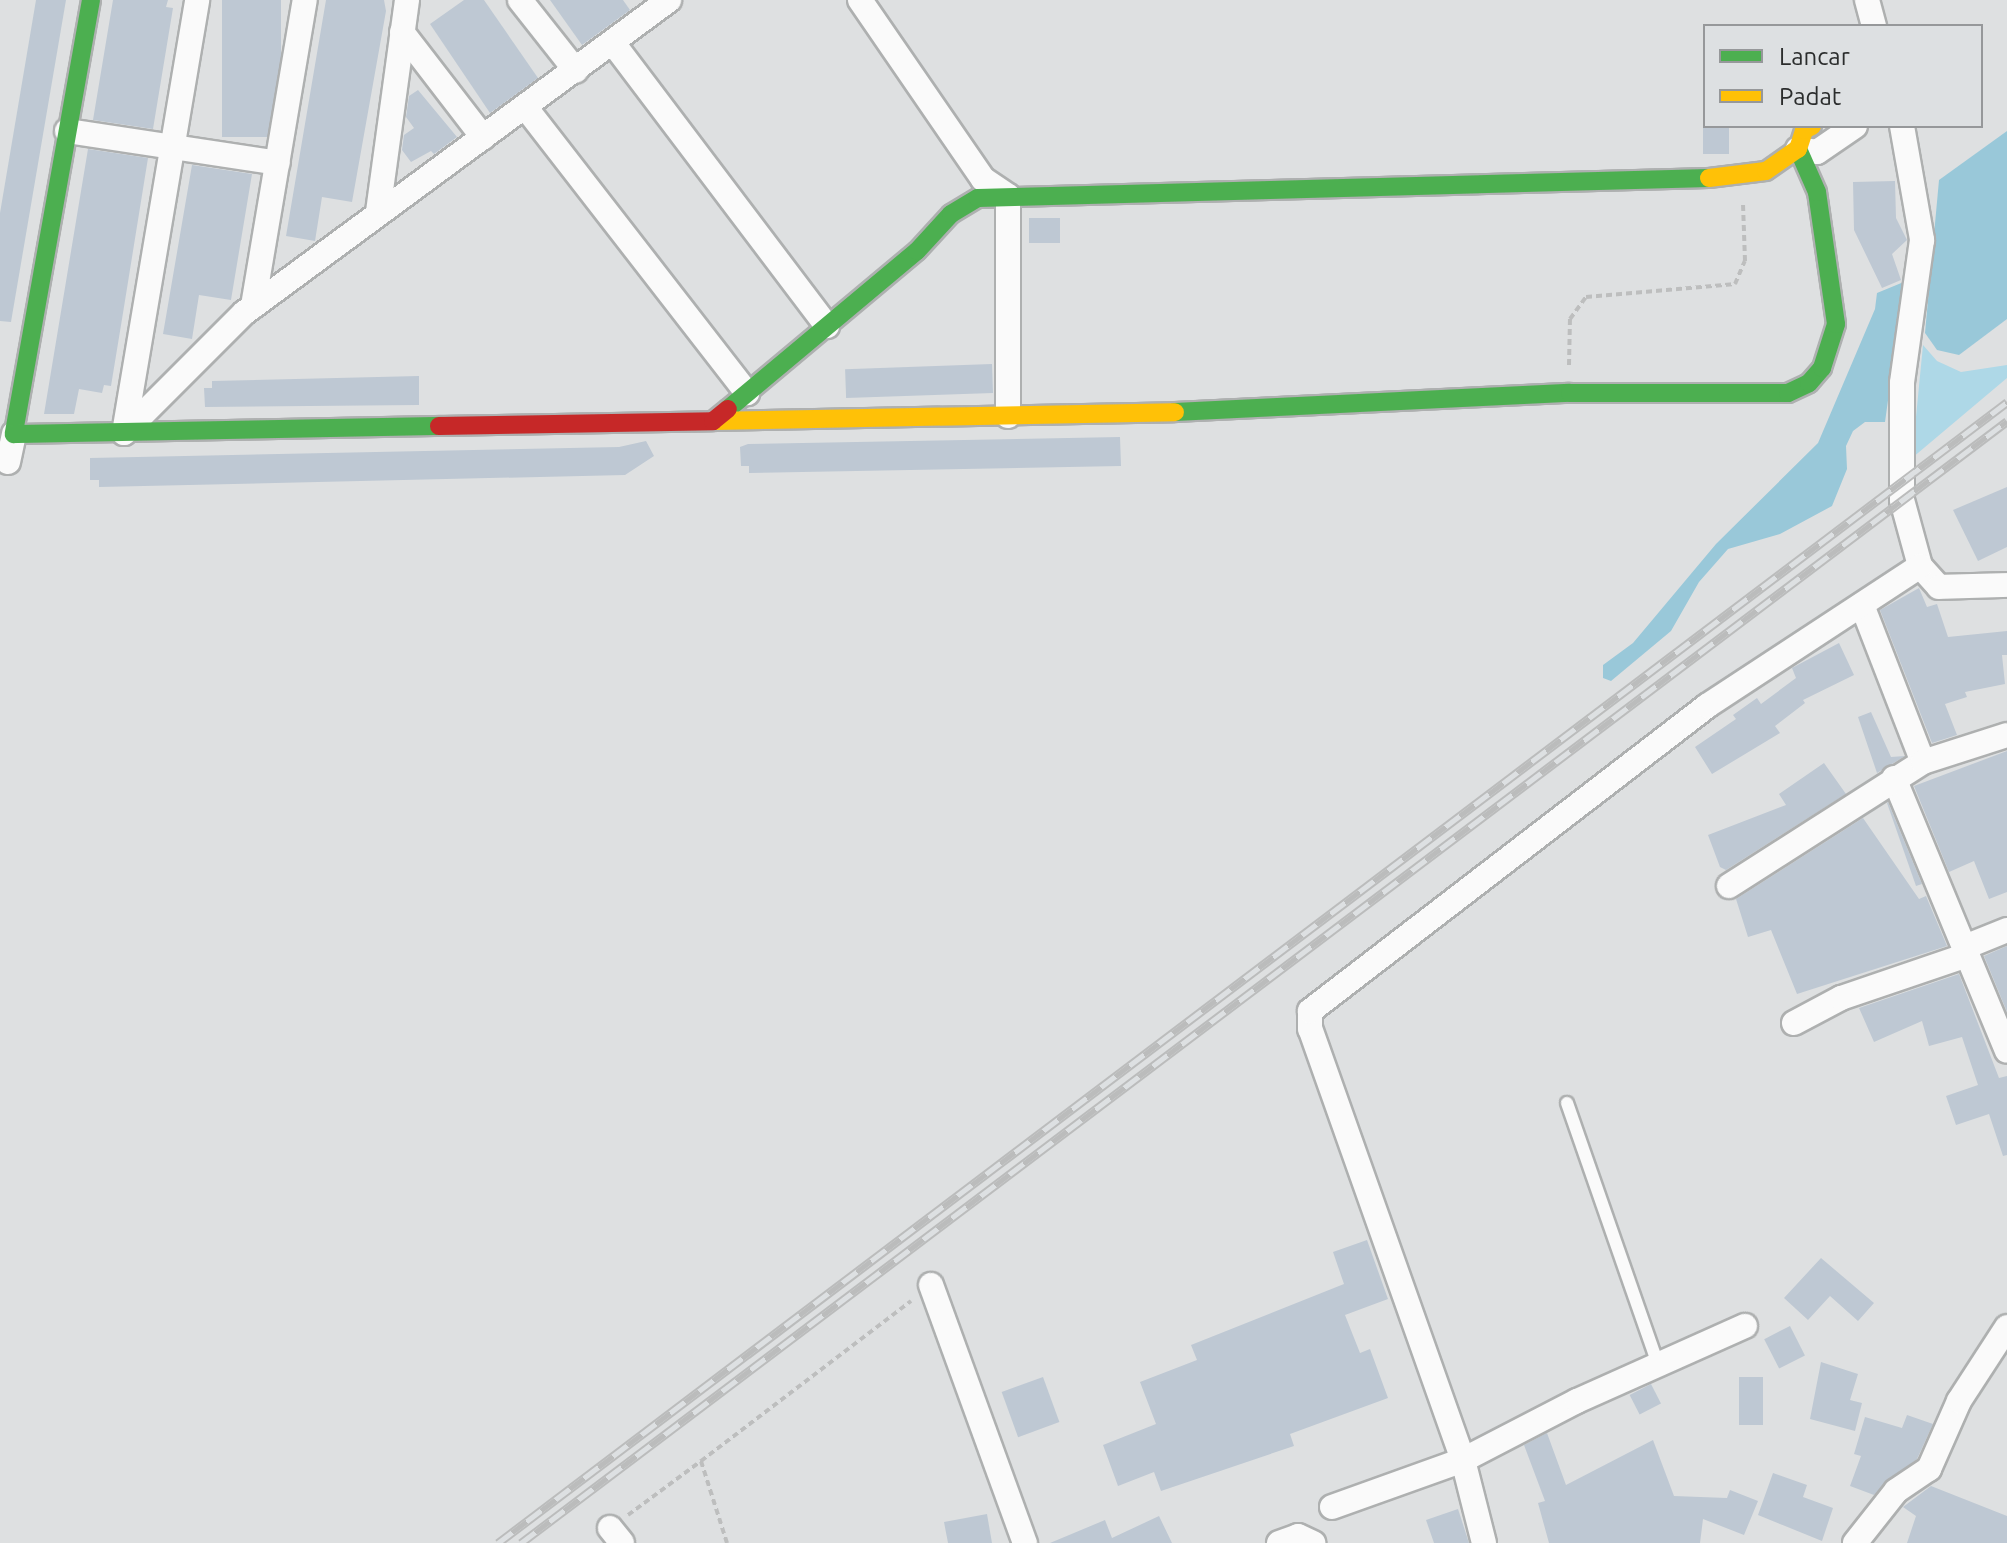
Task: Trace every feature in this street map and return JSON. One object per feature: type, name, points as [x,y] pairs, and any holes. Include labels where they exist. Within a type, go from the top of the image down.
[{"type":"street","points":[[8,462],[91,0]]},
{"type":"street","points":[[124,433],[197,0]]},
{"type":"street","points":[[253,306],[305,0]]},
{"type":"street","points":[[378,212],[407,0]]},
{"type":"street","points":[[520,0],[576,71]]},
{"type":"street","points":[[860,0],[983,179],[1008,196]]},
{"type":"street","points":[[1867,0],[1873,24]]},
{"type":"street","points":[[124,433],[253,306],[378,212],[576,71],[661,3]]},
{"type":"street","points":[[402,32],[483,137]]},
{"type":"street","points":[[613,43],[827,326]]},
{"type":"street","points":[[526,108],[747,393]]},
{"type":"street","points":[[713,421],[827,326],[964,204],[1008,196],[1742,177],[1766,171],[1798,149],[1804,130],[1808,128]]},
{"type":"street","points":[[1798,149],[1817,152],[1852,128]]},
{"type":"street","points":[[1902,128],[1922,240],[1902,383],[1901,482],[1920,566],[1939,587],[2007,585]]},
{"type":"street","points":[[67,131],[278,163]]},
{"type":"street","points":[[14,434],[1235,411],[1570,393],[1788,393],[1809,383],[1832,349],[1836,324],[1817,192],[1798,149]]},
{"type":"street","points":[[1008,196],[1008,416]]},
{"type":"street","points":[[1484,1543],[1463,1460],[1310,1029],[1310,1011],[1707,706],[1920,566]]},
{"type":"street","points":[[1862,605],[1923,762]]},
{"type":"street","points":[[1729,886],[1923,762],[2007,735]]},
{"type":"street","points":[[1894,778],[2007,1051]]},
{"type":"street","points":[[1794,1023],[1841,998],[1966,951],[2007,930]]},
{"type":"street","points":[[931,1285],[1025,1543]]},
{"type":"street","points":[[1332,1507],[1463,1460],[1658,1364],[1745,1326]]},
{"type":"street","points":[[1855,1543],[1896,1491],[1929,1469],[1959,1401],[2007,1327]]},
{"type":"street","points":[[1279,1543],[1298,1536],[1313,1543]]},
{"type":"lane","points":[[1567,1103],[1658,1364]]},
{"type":"path","points":[[1570,393],[1570,319],[1586,297],[1735,284],[1745,261],[1742,177]]},
{"type":"path","points":[[616,1536],[701,1461],[931,1285]]},
{"type":"path","points":[[701,1461],[727,1543]]},
{"type":"shaded area","points":[[2007,131],[2007,319],[1959,355],[1937,350],[1925,333],[1939,180]]},
{"type":"shaded area","points":[[1911,279],[1898,328],[1885,422],[1865,422],[1853,431],[1846,446],[1847,469],[1832,506],[1780,534],[1728,549],[1699,582],[1671,631],[1611,681],[1603,678],[1603,665],[1633,643],[1716,544],[1818,443],[1875,309],[1877,293]]},
{"type":"shaded area","points":[[1923,345],[1937,361],[1961,372],[2007,365],[2007,378],[1912,458]]},
{"type":"building","points":[[36,0],[66,0],[11,322],[0,321],[0,213]]},
{"type":"building","points":[[113,0],[168,0],[166,7],[173,8],[153,129],[93,120]]},
{"type":"building","points":[[222,0],[281,0],[281,137],[222,137]]},
{"type":"building","points":[[326,0],[384,0],[386,11],[352,202],[322,197],[315,241],[286,236]]},
{"type":"building","points":[[464,0],[484,0],[538,78],[490,113],[430,24]]},
{"type":"building","points":[[550,0],[623,0],[630,10],[582,45]]},
{"type":"building","points":[[418,90],[457,137],[434,154],[431,151],[411,162],[402,150],[404,135],[414,128],[406,117],[409,96]]},
{"type":"building","points":[[1703,128],[1729,128],[1729,154],[1703,154]]},
{"type":"building","points":[[88,149],[148,158],[111,386],[104,385],[102,393],[79,389],[74,414],[44,414]]},
{"type":"building","points":[[192,165],[252,174],[231,300],[199,295],[192,339],[163,334]]},
{"type":"building","points":[[1895,181],[1896,218],[1907,240],[1892,254],[1901,280],[1882,288],[1854,230],[1853,182]]},
{"type":"building","points":[[1029,218],[1060,218],[1060,243],[1029,243]]},
{"type":"building","points":[[992,364],[993,393],[846,398],[845,369]]},
{"type":"building","points":[[419,376],[419,405],[205,407],[204,388],[212,388],[212,381]]},
{"type":"building","points":[[1120,437],[1121,466],[749,473],[749,466],[741,466],[740,447],[748,444]]},
{"type":"building","points":[[646,441],[654,456],[625,475],[99,487],[99,480],[90,480],[90,458],[619,447]]},
{"type":"building","points":[[2007,487],[2007,547],[1978,561],[1953,510]]},
{"type":"building","points":[[1919,588],[1927,607],[1937,604],[1948,637],[2007,631],[2007,655],[2002,655],[2005,684],[1965,692],[1967,697],[1945,704],[1957,735],[1932,743],[1880,610]]},
{"type":"building","points":[[1839,643],[1854,675],[1803,700],[1805,703],[1775,726],[1780,733],[1712,774],[1695,747],[1736,719],[1733,715],[1757,698],[1761,704],[1796,678],[1792,668]]},
{"type":"building","points":[[1871,712],[1891,757],[1905,756],[1877,773],[1858,717]]},
{"type":"building","points":[[2007,751],[2007,892],[1989,899],[1974,861],[1949,872],[1914,786]]},
{"type":"building","points":[[1824,763],[1846,794],[1726,870],[1720,867],[1708,835],[1786,805],[1779,794]]},
{"type":"building","points":[[1888,802],[1922,884],[1916,886]]},
{"type":"building","points":[[1863,818],[1919,899],[1926,896],[1947,946],[1797,994],[1771,930],[1748,937],[1736,899]]},
{"type":"building","points":[[2007,946],[2007,1012],[1984,956]]},
{"type":"building","points":[[1959,974],[1999,1078],[2007,1076],[2007,1155],[2003,1156],[1989,1114],[1956,1125],[1946,1096],[1978,1085],[1962,1037],[1929,1046],[1922,1021],[1874,1042],[1859,1008]]},
{"type":"building","points":[[1367,1240],[1388,1299],[1345,1315],[1360,1353],[1370,1349],[1388,1398],[1290,1434],[1294,1446],[1161,1491],[1154,1472],[1118,1486],[1103,1445],[1156,1424],[1140,1382],[1197,1360],[1191,1345],[1344,1284],[1333,1252]]},
{"type":"building","points":[[1821,1258],[1874,1303],[1858,1321],[1830,1296],[1808,1320],[1784,1298]]},
{"type":"building","points":[[1790,1326],[1805,1355],[1779,1369],[1764,1339]]},
{"type":"building","points":[[1821,1362],[1858,1374],[1850,1400],[1862,1403],[1855,1431],[1810,1419]]},
{"type":"building","points":[[1043,1377],[1059,1422],[1018,1437],[1002,1392]]},
{"type":"building","points":[[1739,1377],[1763,1377],[1763,1425],[1739,1425]]},
{"type":"building","points":[[1651,1384],[1661,1404],[1640,1414],[1630,1395]]},
{"type":"building","points":[[1907,1415],[1933,1424],[1917,1459],[1874,1495],[1850,1486],[1861,1456],[1854,1454],[1865,1417],[1902,1428]]},
{"type":"building","points":[[1547,1433],[1566,1485],[1653,1440],[1674,1496],[1727,1498],[1730,1490],[1758,1501],[1744,1535],[1703,1519],[1700,1543],[1549,1543],[1538,1503],[1545,1501],[1524,1445]]},
{"type":"building","points":[[1773,1473],[1807,1485],[1803,1497],[1833,1508],[1822,1541],[1758,1515]]},
{"type":"building","points":[[1931,1486],[2007,1516],[2007,1543],[1907,1543],[1916,1516],[1903,1507]]},
{"type":"building","points":[[1458,1509],[1469,1543],[1434,1543],[1426,1520]]},
{"type":"building","points":[[987,1514],[992,1543],[948,1543],[944,1522]]},
{"type":"building","points":[[1159,1516],[1172,1543],[1050,1543],[1105,1520],[1112,1538]]},
{"type":"railway","points":[[498,1543],[2007,402]]},
{"type":"railway","points":[[521,1543],[2007,421]]},
{"type":"traffic: fast","points":[[91,0],[14,434],[439,426]]},
{"type":"traffic: fast","points":[[1175,412],[1570,393],[1788,393],[1809,383],[1822,368],[1836,324],[1817,192],[1798,149]]},
{"type":"traffic: fast","points":[[728,409],[917,251],[951,214],[978,198],[1709,178]]},
{"type":"traffic: slow","points":[[1709,178],[1766,171],[1798,149],[1804,130],[1808,128]]},
{"type":"traffic: slow","points":[[713,421],[1175,412]]},
{"type":"traffic: jam","points":[[439,426],[713,421],[728,409]]}]
